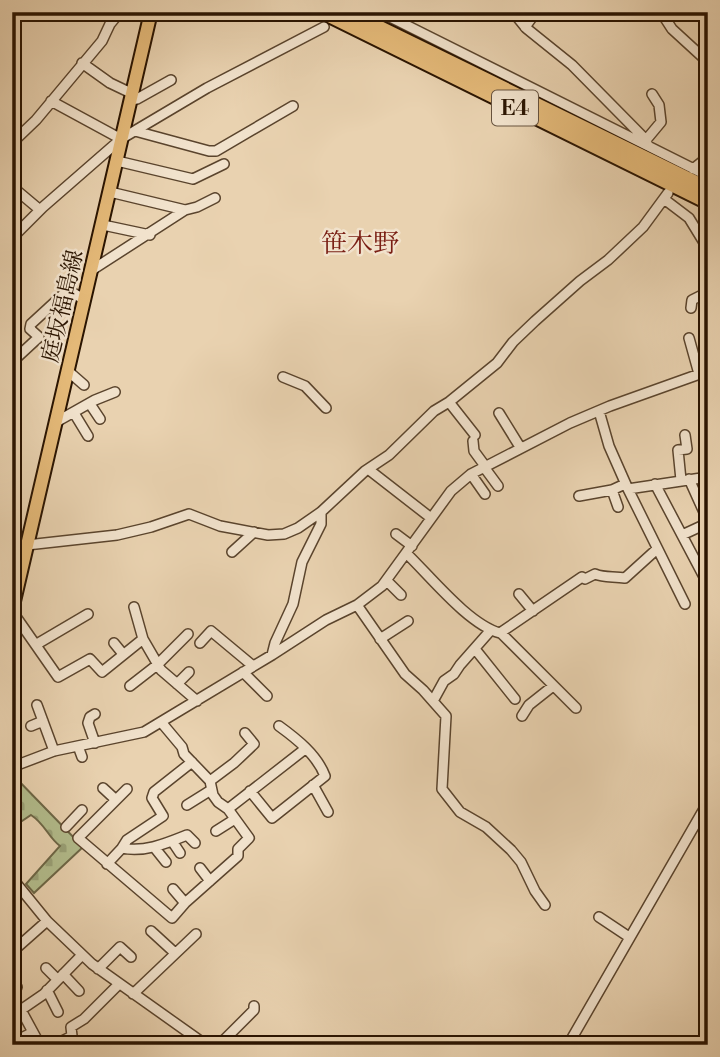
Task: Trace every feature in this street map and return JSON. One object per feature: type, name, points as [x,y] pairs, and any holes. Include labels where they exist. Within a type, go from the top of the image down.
[{"type":"highway","name":"E4","points":[[347,12],[708,190]]},
{"type":"highway","name":"E4","points":[[323,20],[708,202]]},
{"type":"main road","name":"庭坂福島線","points":[[12,610],[17,571],[27,545],[151,12]]},
{"type":"street","points":[[12,143],[102,41],[110,24],[120,12]]},
{"type":"street","points":[[380,12],[647,143],[682,166],[708,176]]},
{"type":"street","points":[[513,12],[525,27],[572,65],[647,143]]},
{"type":"street","points":[[525,27],[536,12]]},
{"type":"street","points":[[661,12],[672,29],[708,62]]},
{"type":"street","points":[[12,238],[121,139],[323,20]]},
{"type":"street","points":[[82,63],[137,99],[170,80]]},
{"type":"street","points":[[647,143],[660,122],[659,106],[652,94]]},
{"type":"street","points":[[51,101],[121,139]]},
{"type":"street","points":[[135,131],[216,151],[293,106]]},
{"type":"street","points":[[693,169],[708,157]]},
{"type":"street","points":[[117,161],[193,179],[224,164]]},
{"type":"street","points":[[15,189],[40,210]]},
{"type":"street","points":[[110,192],[185,210]]},
{"type":"street","points":[[27,545],[117,535],[152,527],[189,514],[220,526],[254,532],[284,534],[298,528],[321,512],[368,469],[400,445],[435,411],[497,363],[513,342],[535,321],[643,227],[666,196],[689,218],[708,249]]},
{"type":"street","points":[[92,270],[150,235],[170,218],[215,198]]},
{"type":"street","points":[[103,225],[150,235]]},
{"type":"street","points":[[12,362],[39,337],[30,329],[31,324],[68,290],[85,300]]},
{"type":"street","points":[[691,308],[692,300],[708,292]]},
{"type":"street","points":[[12,767],[54,751],[135,735],[197,701],[326,620],[357,605],[387,582],[451,491],[471,474],[520,447],[599,411],[705,372],[689,338]]},
{"type":"street","points":[[68,371],[84,385]]},
{"type":"street","points":[[283,377],[305,386],[326,408]]},
{"type":"street","points":[[56,422],[116,393]]},
{"type":"street","points":[[449,402],[474,438],[474,451],[498,486]]},
{"type":"street","points":[[90,404],[100,419]]},
{"type":"street","points":[[599,411],[609,446],[626,486],[685,604]]},
{"type":"street","points":[[74,413],[88,436]]},
{"type":"street","points":[[499,413],[520,447]]},
{"type":"street","points":[[682,536],[708,522],[685,479],[678,450],[687,449],[685,435]]},
{"type":"street","points":[[368,469],[431,518]]},
{"type":"street","points":[[471,474],[485,494]]},
{"type":"street","points":[[579,496],[626,486],[708,477]]},
{"type":"street","points":[[656,484],[703,575]]},
{"type":"street","points":[[612,490],[618,507]]},
{"type":"street","points":[[272,655],[277,637],[293,604],[302,562],[321,524],[321,512]]},
{"type":"street","points":[[232,552],[254,532]]},
{"type":"street","points":[[396,534],[432,581],[490,631],[501,633],[576,708]]},
{"type":"street","points":[[501,633],[582,577],[585,579],[595,574],[625,578],[657,549]]},
{"type":"street","points":[[387,582],[401,595]]},
{"type":"street","points":[[519,594],[533,611]]},
{"type":"street","points":[[357,605],[405,674],[445,712],[447,719],[442,789],[460,812],[486,827],[504,842],[521,862],[545,905]]},
{"type":"street","points":[[134,607],[144,639],[164,674],[197,701]]},
{"type":"street","points":[[12,610],[58,677],[90,659],[102,672],[144,639]]},
{"type":"street","points":[[37,644],[88,614]]},
{"type":"street","points":[[380,639],[408,621]]},
{"type":"street","points":[[200,643],[211,631],[253,666]]},
{"type":"street","points":[[433,701],[444,681],[454,674],[490,631]]},
{"type":"street","points":[[130,686],[158,664],[188,634]]},
{"type":"street","points":[[114,643],[123,654]]},
{"type":"street","points":[[475,649],[515,699]]},
{"type":"street","points":[[177,684],[189,672]]},
{"type":"street","points":[[243,672],[267,696]]},
{"type":"street","points":[[522,716],[529,705],[553,686]]},
{"type":"street","points":[[37,705],[54,751]]},
{"type":"street","points":[[95,714],[90,717],[88,723],[95,743]]},
{"type":"street","points":[[31,726],[43,721]]},
{"type":"street","points":[[127,789],[78,838],[172,918],[238,856],[238,849],[249,838],[228,808],[218,802],[210,785],[161,722]]},
{"type":"street","points":[[250,791],[272,818],[325,776],[321,766],[297,739],[279,726]]},
{"type":"street","points":[[187,805],[254,744],[245,733]]},
{"type":"street","points":[[78,746],[82,757]]},
{"type":"street","points":[[228,808],[304,749]]},
{"type":"street","points":[[107,864],[127,840],[163,816],[152,798],[153,792],[192,762]]},
{"type":"street","points":[[313,785],[328,812]]},
{"type":"street","points":[[103,788],[116,800]]},
{"type":"street","points":[[568,1045],[708,802]]},
{"type":"street","points":[[66,827],[82,810]]},
{"type":"street","points":[[216,831],[235,819]]},
{"type":"street","points":[[122,848],[154,847],[187,835],[195,843]]},
{"type":"street","points":[[172,841],[180,853]]},
{"type":"street","points":[[154,847],[166,862]]},
{"type":"street","points":[[200,868],[210,881]]},
{"type":"street","points":[[12,878],[47,921],[82,955],[206,1045]]},
{"type":"street","points":[[173,889],[185,903]]},
{"type":"street","points":[[599,916],[629,937]]},
{"type":"street","points":[[12,952],[47,921]]},
{"type":"street","points":[[151,931],[175,953]]},
{"type":"street","points":[[133,994],[196,934]]},
{"type":"street","points":[[99,969],[120,947],[131,957]]},
{"type":"street","points":[[40,1045],[33,1032],[16,1013],[47,990],[82,955]]},
{"type":"street","points":[[46,968],[79,991]]},
{"type":"street","points":[[54,1045],[72,1036],[71,1027],[84,1019],[119,984]]},
{"type":"street","points":[[47,990],[58,1012]]},
{"type":"street","points":[[219,1045],[254,1010],[254,1006]]},
{"type":"street","points":[[12,1043],[33,1032]]},
{"type":"green space","points":[[12,774],[83,847],[34,893],[26,884],[60,846],[31,815],[19,823],[12,817]]},
{"type":"district","name":"笹木野","points":[[360,243]]}]
